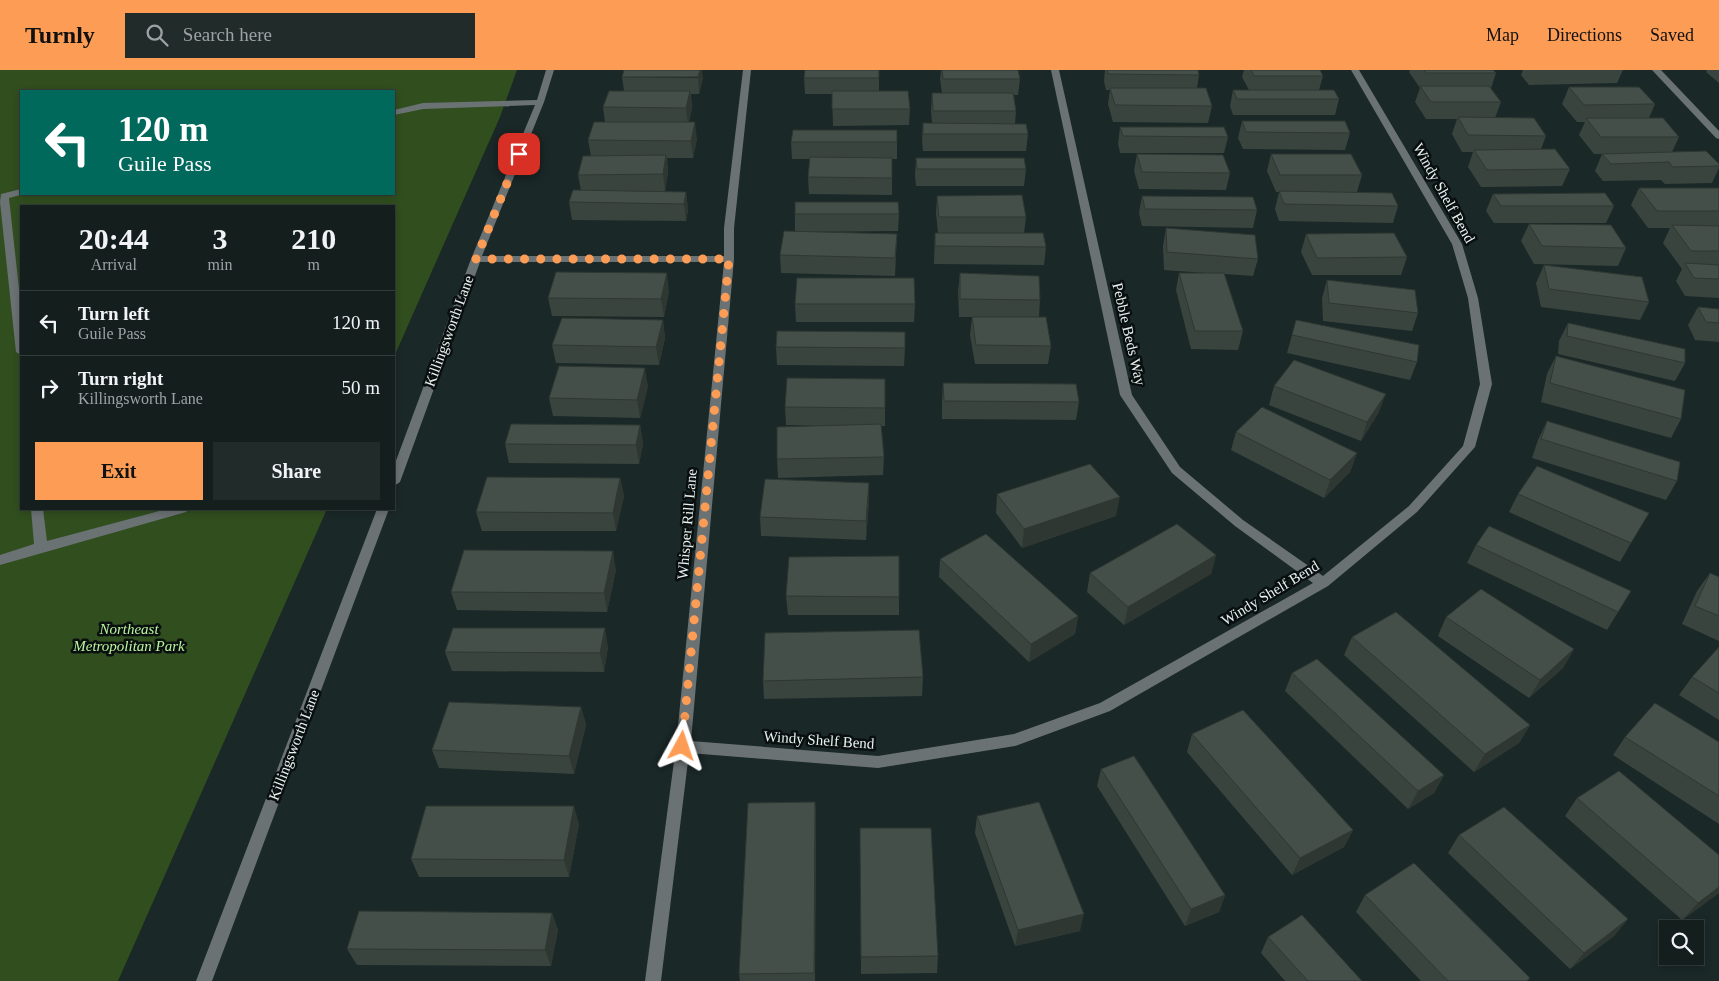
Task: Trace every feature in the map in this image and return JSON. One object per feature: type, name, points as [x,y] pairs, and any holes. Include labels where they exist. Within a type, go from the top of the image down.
[{"type":"street","name":"Killingsworth Lane","points":[[395,479],[476,259],[540,102],[550,70]]},
{"type":"street","name":"Whisper Rill Lane","points":[[653,981],[682,746],[729,259],[729,228],[747,70]]},
{"type":"street","name":"Pebble Beds Way","points":[[1055,70],[1126,395],[1176,470],[1239,523],[1323,583]]},
{"type":"street","name":"Windy Shelf Bend","points":[[682,746],[878,762],[1015,740],[1105,707],[1323,583],[1414,509],[1469,447],[1486,384],[1474,298],[1456,244],[1355,70]]},
{"type":"street","points":[[1656,70],[1719,136]]},
{"type":"street","points":[[395,112],[423,106],[540,102]]},
{"type":"street","points":[[20,192],[4,196],[20,343]]},
{"type":"street","points":[[476,259],[729,259]]},
{"type":"street","points":[[37,510],[41,547]]},
{"type":"street","points":[[0,560],[178,510]]},
{"type":"street","name":"Killingsworth Lane","points":[[204,981],[384,510]]},
{"type":"green space","name":"Northeast Metropolitan Park","points":[[0,70],[517,70],[500,117],[395,355],[395,205],[20,205],[20,510],[327,510],[118,981],[0,981]]},
{"type":"building","points":[[624,70],[700,70],[698,77],[622,77]]},
{"type":"building","points":[[805,70],[879,70],[879,78],[804,78]]},
{"type":"building","points":[[942,70],[1018,70],[1020,79],[943,79]]},
{"type":"building","points":[[1107,70],[1198,70],[1199,75],[1108,74]]},
{"type":"building","points":[[1251,70],[1320,70],[1323,76],[1254,76]]},
{"type":"building","points":[[1424,70],[1493,70],[1496,73],[1426,73]]},
{"type":"building","points":[[1420,86],[1489,86],[1501,102],[1431,102]]},
{"type":"building","points":[[1569,87],[1639,87],[1655,104],[1584,105]]},
{"type":"building","points":[[1110,88],[1206,88],[1212,106],[1115,105]]},
{"type":"building","points":[[1233,90],[1334,90],[1339,99],[1237,99]]},
{"type":"building","points":[[609,91],[690,91],[686,108],[603,107]]},
{"type":"building","points":[[832,91],[908,91],[910,109],[832,109]]},
{"type":"building","points":[[932,93],[1013,93],[1016,111],[933,111]]},
{"type":"building","points":[[1458,117],[1534,118],[1546,136],[1468,135]]},
{"type":"building","points":[[1586,118],[1663,118],[1679,137],[1601,137]]},
{"type":"building","points":[[1242,121],[1345,121],[1350,133],[1246,132]]},
{"type":"building","points":[[594,122],[695,122],[691,141],[588,140]]},
{"type":"building","points":[[923,123],[1026,124],[1028,134],[923,134]]},
{"type":"building","points":[[1120,127],[1224,127],[1228,137],[1123,136]]},
{"type":"building","points":[[793,130],[897,130],[897,142],[791,142]]},
{"type":"building","points":[[1555,149],[1570,169],[1487,170],[1474,150]]},
{"type":"building","points":[[1706,151],[1719,166],[1673,167],[1669,162],[1611,164],[1602,154]]},
{"type":"building","points":[[1137,154],[1223,155],[1230,173],[1142,172]]},
{"type":"building","points":[[1271,154],[1351,154],[1362,175],[1280,175]]},
{"type":"building","points":[[666,155],[663,174],[578,175],[583,156]]},
{"type":"building","points":[[810,157],[892,158],[892,178],[808,177]]},
{"type":"building","points":[[916,158],[1024,158],[1026,169],[917,169]]},
{"type":"building","points":[[1639,188],[1719,188],[1719,211],[1657,211]]},
{"type":"building","points":[[573,190],[686,192],[684,204],[569,202]]},
{"type":"building","points":[[1279,191],[1392,193],[1398,206],[1284,204]]},
{"type":"building","points":[[1605,193],[1614,206],[1501,206],[1493,194]]},
{"type":"building","points":[[1022,195],[1026,217],[939,217],[937,196]]},
{"type":"building","points":[[1142,196],[1253,197],[1257,210],[1145,209]]},
{"type":"building","points":[[795,202],[898,202],[899,214],[795,214]]},
{"type":"building","points":[[1529,224],[1611,225],[1626,248],[1542,246]]},
{"type":"building","points":[[1672,225],[1719,226],[1719,251],[1691,251]]},
{"type":"building","points":[[1166,228],[1255,235],[1258,259],[1167,252]]},
{"type":"building","points":[[784,231],[897,234],[895,258],[780,255]]},
{"type":"building","points":[[935,233],[1043,233],[1046,247],[935,246]]},
{"type":"building","points":[[1394,233],[1407,257],[1317,258],[1306,234]]},
{"type":"building","points":[[1685,263],[1719,265],[1719,279],[1694,278]]},
{"type":"building","points":[[1544,265],[1642,277],[1649,302],[1549,289]]},
{"type":"building","points":[[556,272],[667,273],[661,299],[548,298]]},
{"type":"building","points":[[960,273],[1039,276],[1040,300],[960,299]]},
{"type":"building","points":[[1179,273],[1224,273],[1243,331],[1195,331]]},
{"type":"building","points":[[797,278],[914,278],[915,304],[795,304]]},
{"type":"building","points":[[1327,280],[1415,290],[1418,313],[1329,303]]},
{"type":"building","points":[[1698,307],[1719,309],[1719,323],[1706,322]]},
{"type":"building","points":[[972,317],[1046,317],[1051,346],[976,345]]},
{"type":"building","points":[[562,318],[663,320],[656,347],[552,345]]},
{"type":"building","points":[[1296,320],[1419,345],[1417,362],[1292,335]]},
{"type":"building","points":[[1568,323],[1685,349],[1685,363],[1567,336]]},
{"type":"building","points":[[777,331],[905,332],[905,348],[776,347]]},
{"type":"building","points":[[1556,356],[1685,390],[1681,419],[1550,383]]},
{"type":"building","points":[[1294,360],[1386,394],[1367,422],[1274,386]]},
{"type":"building","points":[[559,366],[645,368],[637,400],[549,398]]},
{"type":"building","points":[[787,378],[885,379],[885,408],[785,407]]},
{"type":"building","points":[[943,383],[1076,384],[1079,402],[944,401]]},
{"type":"building","points":[[1262,407],[1357,453],[1330,480],[1236,432]]},
{"type":"building","points":[[1547,421],[1680,462],[1677,481],[1541,439]]},
{"type":"building","points":[[511,424],[640,425],[636,445],[505,444]]},
{"type":"building","points":[[881,424],[884,457],[777,459],[777,427]]},
{"type":"building","points":[[1090,464],[1120,497],[1024,529],[997,494]]},
{"type":"building","points":[[1537,466],[1649,513],[1631,543],[1518,494]]},
{"type":"building","points":[[487,477],[620,478],[613,513],[476,512]]},
{"type":"building","points":[[765,479],[869,483],[866,521],[760,517]]},
{"type":"building","points":[[1177,524],[1216,555],[1128,607],[1090,573]]},
{"type":"building","points":[[1489,526],[1631,591],[1618,612],[1476,545]]},
{"type":"building","points":[[986,534],[1078,616],[1031,644],[940,559]]},
{"type":"building","points":[[464,550],[613,551],[604,593],[451,592]]},
{"type":"building","points":[[899,556],[899,597],[786,596],[789,557]]},
{"type":"building","points":[[1710,573],[1719,577],[1719,616],[1695,606]]},
{"type":"building","points":[[1481,589],[1574,649],[1540,680],[1446,617]]},
{"type":"building","points":[[1396,612],[1530,725],[1485,754],[1352,637]]},
{"type":"building","points":[[453,628],[605,628],[600,653],[445,652]]},
{"type":"building","points":[[919,630],[923,677],[763,681],[765,633]]},
{"type":"building","points":[[1719,647],[1719,693],[1692,677]]},
{"type":"building","points":[[1317,659],[1444,775],[1418,791],[1292,673]]},
{"type":"building","points":[[449,702],[581,707],[569,756],[432,750]]},
{"type":"building","points":[[1655,703],[1719,742],[1719,796],[1625,737]]},
{"type":"building","points":[[1243,710],[1353,830],[1300,858],[1192,734]]},
{"type":"building","points":[[1134,756],[1225,895],[1191,909],[1101,769]]},
{"type":"building","points":[[1619,771],[1719,855],[1719,887],[1698,903],[1577,798]]},
{"type":"building","points":[[815,802],[814,973],[739,974],[748,803]]},
{"type":"building","points":[[1039,802],[1084,914],[1018,930],[977,816]]},
{"type":"building","points":[[426,806],[574,806],[564,860],[411,859]]},
{"type":"building","points":[[1504,807],[1628,919],[1584,953],[1459,835]]},
{"type":"building","points":[[860,828],[931,828],[938,956],[861,957]]},
{"type":"building","points":[[1414,863],[1530,978],[1526,981],[1448,981],[1365,895]]},
{"type":"building","points":[[359,911],[552,913],[545,950],[347,949]]},
{"type":"building","points":[[1302,915],[1362,981],[1308,981],[1268,937]]},
{"type":"route","points":[[519,154],[476,259],[729,259],[682,746]]}]
